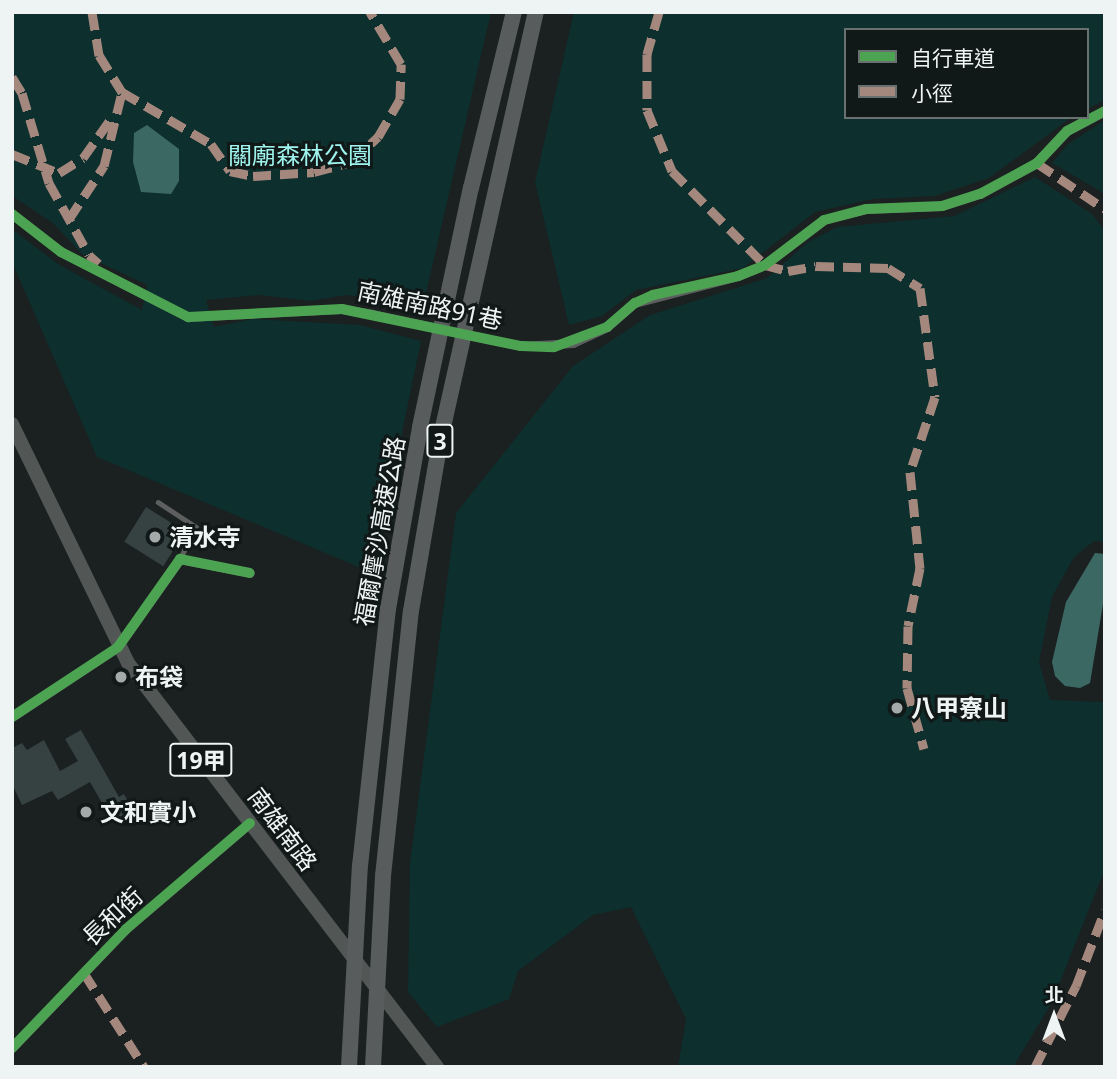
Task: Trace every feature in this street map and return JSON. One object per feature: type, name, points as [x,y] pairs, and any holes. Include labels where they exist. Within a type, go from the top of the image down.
[{"type":"highway","name":"福爾摩沙高速公路","points":[[349,1067],[360,866],[386,622],[420,427],[471,188],[514,12]]},
{"type":"highway","name":"福爾摩沙高速公路","points":[[373,1067],[383,876],[411,611],[441,436],[536,12]]},
{"type":"main road","name":"南雄南路","points":[[12,424],[118,647],[437,1067]]},
{"type":"street","name":"南雄南路91巷","points":[[12,214],[61,253],[188,317],[342,309],[521,346],[573,343],[607,327],[635,303],[765,265],[824,220],[866,209],[942,206],[980,194],[1037,163],[1066,131],[1105,111]]},
{"type":"street","points":[[12,717],[118,647],[180,559],[250,573]]},
{"type":"street","name":"長和街","points":[[12,1048],[126,929],[250,823]]},
{"type":"lane","points":[[158,502],[196,527],[180,559]]},
{"type":"green space","name":"關廟森林公園","points":[[12,12],[491,12],[423,306],[346,295],[311,301],[259,295],[206,300],[214,327],[253,319],[360,325],[421,341],[373,573],[97,457],[12,262],[12,229],[58,264],[142,310],[147,285],[82,254],[53,223],[12,196]]},
{"type":"green space","points":[[574,12],[1105,12],[1105,100],[1089,108],[1089,28],[844,28],[844,119],[1069,119],[989,178],[935,196],[873,199],[815,212],[743,268],[636,290],[602,316],[569,325],[535,182]]},
{"type":"green space","points":[[1105,120],[1105,194],[1052,163],[1068,144]]},
{"type":"green space","points":[[1035,177],[1092,214],[1105,231],[1105,542],[1094,541],[1074,557],[1052,597],[1039,662],[1050,700],[1105,702],[1105,869],[1052,1002],[1013,1067],[678,1067],[686,1019],[631,907],[593,915],[518,971],[509,999],[437,1027],[408,992],[410,863],[456,513],[573,366],[650,315],[767,278],[808,242],[837,227],[954,216]]},
{"type":"shaded area","points":[[147,125],[179,149],[179,181],[171,194],[141,192],[133,162],[134,133]]},
{"type":"shaded area","points":[[1095,553],[1105,554],[1105,592],[1090,683],[1080,688],[1065,686],[1055,676],[1052,662],[1066,602]]},
{"type":"building","name":"清水寺","points":[[146,507],[185,531],[163,566],[124,542]]},
{"type":"building","points":[[81,730],[119,797],[124,794],[135,814],[121,821],[110,817],[90,782],[58,800],[52,791],[22,805],[12,784],[12,748],[22,743],[27,750],[44,740],[60,771],[78,761],[65,739]]},
{"type":"marked path","points":[[92,12],[99,55],[122,92],[211,144],[230,171],[253,176],[314,172],[351,162],[378,137],[400,99],[401,64],[370,12]]},
{"type":"marked path","points":[[659,12],[647,54],[647,110],[672,171],[765,265],[788,271],[816,266],[888,268],[920,288],[935,397],[910,472],[920,568],[908,626],[907,688],[924,749]]},
{"type":"marked path","points":[[12,77],[22,93],[49,183],[89,255],[99,264]]},
{"type":"marked path","points":[[69,219],[104,166],[122,92]]},
{"type":"marked path","points":[[12,154],[59,173],[83,158],[110,120]]},
{"type":"marked path","points":[[1037,163],[1105,209]]},
{"type":"marked path","points":[[1035,1067],[1076,986],[1105,910]]},
{"type":"marked path","points":[[84,973],[144,1067]]},
{"type":"cycle path","points":[[12,214],[61,252],[188,317],[342,309],[521,346],[554,347],[607,327],[635,303],[653,295],[738,276],[765,265],[824,220],[866,209],[942,206],[980,194],[1037,163],[1067,131],[1105,111]]},
{"type":"cycle path","points":[[12,717],[118,647],[180,559],[250,573]]},
{"type":"cycle path","points":[[12,1048],[126,929],[250,823]]},
{"type":"place","name":"清水寺","points":[[155,537]]},
{"type":"place","name":"布袋","points":[[121,677]]},
{"type":"place","name":"八甲寮山","points":[[897,708]]},
{"type":"place","name":"文和實小","points":[[86,812]]}]
